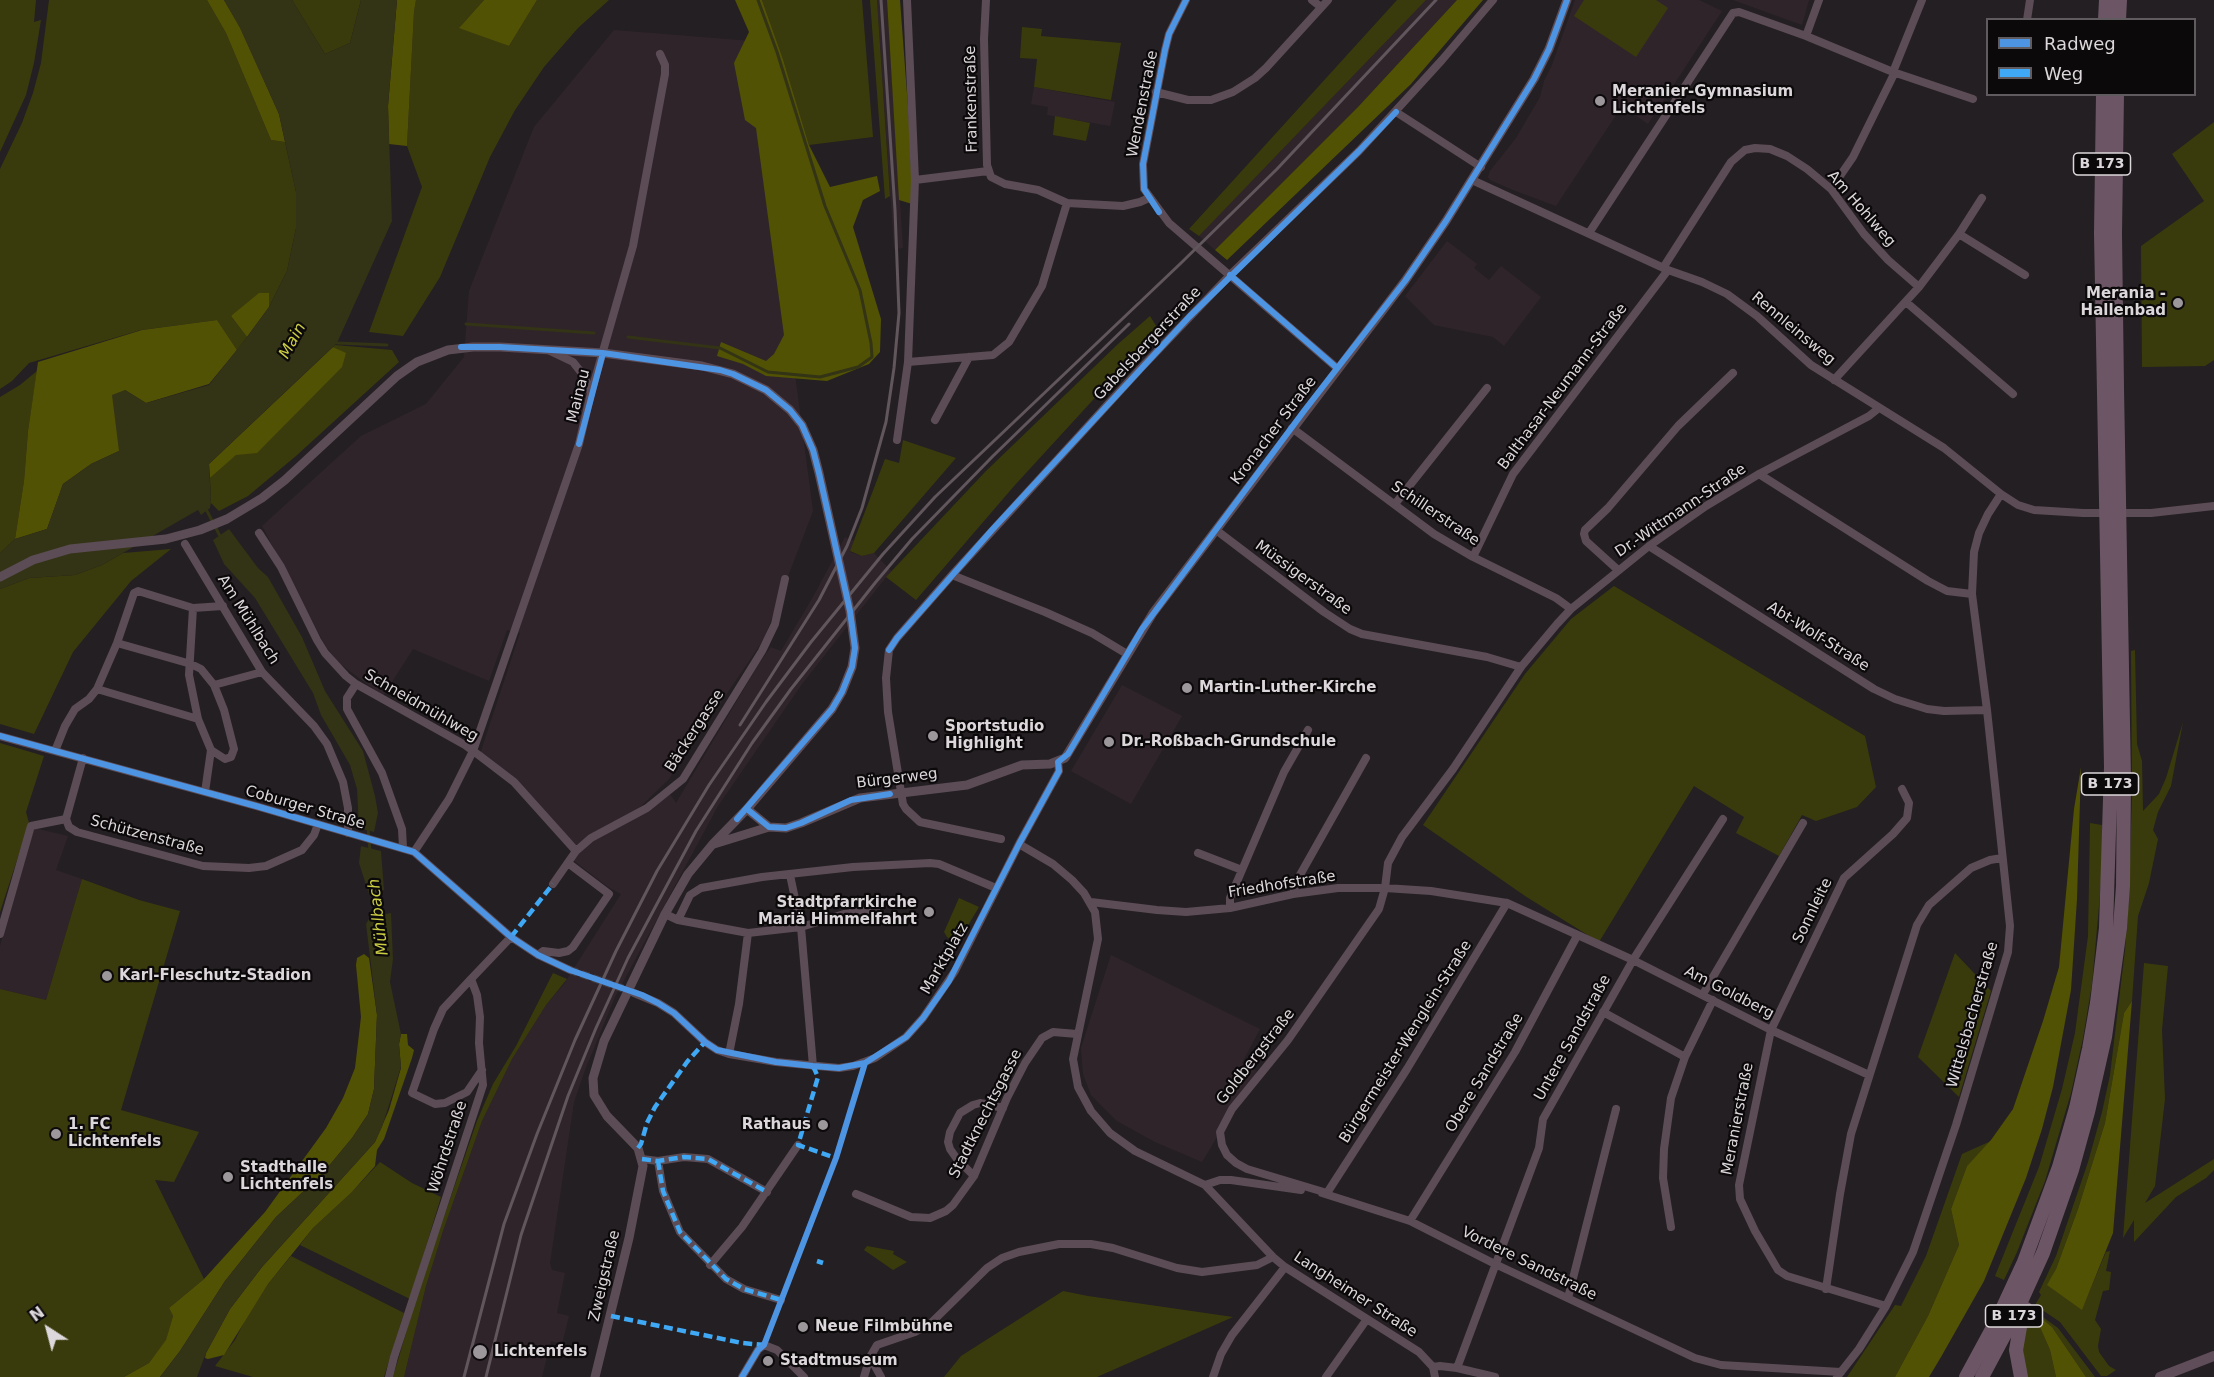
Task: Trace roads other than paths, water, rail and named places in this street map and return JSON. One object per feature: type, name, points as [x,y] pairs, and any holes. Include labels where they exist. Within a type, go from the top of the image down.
[{"type":"highway","points":[[2108,10],[2120,0]]},
{"type":"highway","name":"B 173","points":[[1966,1377],[1998,1318],[2024,1262],[2059,1167],[2076,1108],[2089,1048],[2106,928],[2110,767],[2101,233],[2103,96]]},
{"type":"highway","name":"B 173","points":[[1982,1377],[2013,1319],[2043,1253],[2075,1160],[2105,1037],[2120,928],[2123,886],[2124,757],[2115,234],[2117,96]]},
{"type":"highway","points":[[2021,1377],[2016,1350],[2020,1327],[2043,1253]]},
{"type":"main road","points":[[2160,1377],[2214,1356]]},
{"type":"street","points":[[897,440],[908,362],[915,180],[907,0]]},
{"type":"street","name":"Frankenstraße","points":[[986,0],[988,171],[991,177],[997,181],[1038,190],[1066,203],[1123,206],[1149,198]]},
{"type":"street","name":"Wendenstraße","points":[[1186,0],[1169,34],[1143,164],[1143,181],[1149,198],[1169,223],[1230,275]]},
{"type":"street","points":[[1312,0],[1321,7]]},
{"type":"street","points":[[1156,92],[1188,100],[1211,100],[1233,92],[1266,68],[1328,0]]},
{"type":"street","name":"Gabelsbergerstraße","points":[[1001,839],[920,822],[906,809],[888,712],[887,664],[890,650],[897,638],[1148,360],[1230,275],[1359,151],[1493,0]]},
{"type":"street","name":"Kronacher Straße","points":[[1019,844],[1059,771],[1058,762],[1068,754],[1153,612],[1405,281],[1481,167],[1534,79],[1549,49],[1567,0]]},
{"type":"street","points":[[1806,36],[1819,0]]},
{"type":"street","points":[[1831,189],[1853,158],[1894,72],[1922,0]]},
{"type":"street","points":[[2027,18],[2030,0]]},
{"type":"street","points":[[1589,233],[1733,13],[1739,12],[1806,36],[1894,72],[1973,99]]},
{"type":"street","name":"Mainau","points":[[414,852],[449,799],[473,751],[554,521],[580,438],[633,246],[665,74],[665,65],[660,54]]},
{"type":"street","points":[[1396,112],[1481,167]]},
{"type":"street","name":"Am Hohlweg","points":[[1666,269],[1731,162],[1745,150],[1770,149],[1787,156],[1807,169],[1831,189],[1864,234],[1888,260],[1919,287]]},
{"type":"street","points":[[915,180],[988,171]]},
{"type":"street","name":"Rennleinsweg","points":[[1472,180],[1666,269],[1718,289],[1737,300],[1811,365],[1944,448],[2018,505],[2034,510],[2083,513],[2151,513],[2214,506]]},
{"type":"street","points":[[1834,380],[1919,287],[1959,234],[1982,198]]},
{"type":"street","points":[[908,362],[993,355],[1009,342],[1042,285],[1066,203]]},
{"type":"street","points":[[1959,234],[2025,274]]},
{"type":"street","name":"Balthasar-Neumann-Straße","points":[[1473,557],[1513,474],[1666,269]]},
{"type":"street","points":[[1230,275],[1337,368]]},
{"type":"street","points":[[1906,302],[2013,394]]},
{"type":"street","points":[[0,576],[39,558],[70,549],[178,537],[216,524],[245,509],[285,480],[389,382],[417,362],[448,350],[473,347],[603,353],[720,370],[766,390],[790,410],[802,425],[813,450],[854,630],[855,648],[852,667],[842,692],[821,722],[688,874],[665,914],[604,1041],[593,1078],[594,1095],[601,1108],[638,1148],[642,1159],[658,1161],[684,1157],[708,1159],[767,1192]]},
{"type":"street","points":[[550,351],[573,363],[584,376],[591,393]]},
{"type":"street","points":[[935,420],[969,357]]},
{"type":"street","points":[[1618,570],[1586,541],[1584,537],[1586,530],[1608,508],[1678,426],[1732,373]]},
{"type":"street","points":[[1395,504],[1487,388]]},
{"type":"street","name":"Dr.-Wittmann-Straße","points":[[1385,888],[1388,862],[1394,848],[1453,769],[1521,667],[1572,609],[1649,546],[1706,506],[1759,474],[1869,416],[1879,408]]},
{"type":"street","name":"Schillerstraße","points":[[1292,428],[1434,534],[1473,557],[1556,598],[1572,609]]},
{"type":"street","points":[[1759,474],[1928,581],[1947,591],[1972,594]]},
{"type":"street","name":"Wittelsbacherstraße","points":[[1839,1375],[1886,1306],[1913,1252],[1932,1202],[2007,952],[2010,926],[1972,594],[1974,552],[1979,533],[2001,494]]},
{"type":"street","name":"Müssigerstraße","points":[[1216,530],[1324,612],[1362,634],[1486,657],[1521,667]]},
{"type":"street","name":"Schneidmühlweg","points":[[259,533],[281,567],[317,640],[335,664],[356,684],[473,751],[514,782],[576,851]]},
{"type":"street","name":"Am Mühlbach","points":[[185,544],[262,672],[314,726],[327,744],[343,782],[351,834]]},
{"type":"street","name":"Abt-Wolf-Straße","points":[[1649,546],[1874,689],[1894,699],[1927,709],[1987,710]]},
{"type":"street","points":[[952,575],[1073,624],[1127,654]]},
{"type":"street","name":"Bäckergasse","points":[[553,884],[576,851],[591,838],[647,808],[683,779],[762,651],[775,624],[785,579]]},
{"type":"street","points":[[55,751],[64,726],[75,709],[89,699],[97,689],[117,643],[134,593],[138,591],[193,608],[223,606]]},
{"type":"street","points":[[193,608],[189,675],[198,719],[211,750],[205,792]]},
{"type":"street","points":[[117,643],[191,663],[201,669],[214,685],[224,710],[234,752],[231,757],[225,759],[211,750]]},
{"type":"street","points":[[214,685],[262,672]]},
{"type":"street","points":[[356,684],[346,698],[347,709],[382,774],[402,830],[403,848]]},
{"type":"street","points":[[97,689],[198,719]]},
{"type":"street","points":[[1230,908],[1230,898],[1284,772],[1308,730]]},
{"type":"street","name":"Coburger Straße","points":[[0,736],[414,852],[512,937],[538,955],[570,970]]},
{"type":"street","points":[[0,934],[31,826],[66,819],[83,758]]},
{"type":"street","points":[[1293,894],[1296,882],[1366,758]]},
{"type":"street","name":"Bürgerweg","points":[[712,845],[769,827],[793,826],[860,798],[967,785],[1022,765],[1058,762]]},
{"type":"street","name":"Sonnleite","points":[[1771,1030],[1844,878],[1893,834],[1909,813],[1909,803],[1902,789]]},
{"type":"street","points":[[747,809],[769,827]]},
{"type":"street","name":"Schützenstraße","points":[[66,819],[69,827],[77,832],[191,863],[203,866],[249,868],[266,866],[302,850],[314,835],[318,824]]},
{"type":"street","name":"Untere Sandstraße","points":[[1457,1368],[1539,1148],[1543,1119],[1633,960],[1723,819]]},
{"type":"street","points":[[1703,994],[1803,823]]},
{"type":"street","name":"Marktplatz","points":[[813,1066],[839,1068],[866,1063],[906,1037],[955,971],[1019,844]]},
{"type":"street","name":"Langheimer Straße","points":[[1019,844],[1053,864],[1072,880],[1091,902],[1098,922],[1098,939],[1073,1059],[1075,1078],[1084,1101],[1118,1139],[1135,1151],[1205,1185],[1285,1267],[1419,1352],[1433,1367]]},
{"type":"street","points":[[1198,853],[1242,870]]},
{"type":"street","points":[[1826,1289],[1851,1134],[1917,925],[1929,905],[1971,868],[2002,858]]},
{"type":"street","points":[[538,955],[543,951],[559,953],[568,951],[573,947],[609,894],[568,864]]},
{"type":"street","points":[[678,920],[690,896],[700,888],[762,877],[853,867],[939,864],[996,888]]},
{"type":"street","points":[[634,993],[672,1011],[705,1042],[717,1050],[776,1062],[813,1066],[801,927],[790,875]]},
{"type":"street","name":"Friedhofstraße","points":[[1091,902],[1186,912],[1230,908],[1293,894],[1338,888],[1431,891],[1507,903],[1577,936]]},
{"type":"street","name":"Goldbergstraße","points":[[1327,1193],[1247,1169],[1236,1163],[1227,1155],[1222,1145],[1220,1132],[1232,1110],[1288,1040],[1371,922],[1379,909],[1385,888]]},
{"type":"street","name":"Bürgermeister-Wenglein-Straße","points":[[1327,1193],[1407,1069],[1507,903]]},
{"type":"street","points":[[665,914],[678,920],[748,933],[801,927],[844,914],[876,909]]},
{"type":"street","points":[[729,1054],[739,1004],[748,933]]},
{"type":"street","name":"Am Goldberg","points":[[1577,936],[1633,960],[1771,1030],[1869,1075]]},
{"type":"street","name":"Obere Sandstraße","points":[[1410,1221],[1515,1052],[1577,936]]},
{"type":"street","points":[[483,1070],[467,1092],[445,1103],[435,1104],[412,1093],[443,1010],[512,937]]},
{"type":"street","name":"Wöhrdstraße","points":[[389,1377],[483,1085],[478,1043],[480,1017],[477,995],[471,979]]},
{"type":"street","points":[[1671,1227],[1663,1178],[1664,1149],[1671,1098],[1685,1057],[1713,1000]]},
{"type":"street","points":[[1603,1012],[1685,1057]]},
{"type":"street","name":"Meranierstraße","points":[[1771,1030],[1739,1185],[1740,1199],[1755,1231],[1778,1270],[1787,1276],[1886,1306]]},
{"type":"street","name":"Stadtknechtsgasse","points":[[856,1194],[911,1217],[930,1218],[946,1211],[974,1176],[1025,1063],[1042,1038],[1053,1032],[1077,1035]]},
{"type":"street","points":[[974,1176],[950,1149],[948,1142],[950,1132],[960,1113],[972,1105],[980,1103],[1003,1108]]},
{"type":"street","points":[[1568,1298],[1616,1109]]},
{"type":"street","points":[[710,1265],[742,1227],[798,1145]]},
{"type":"street","name":"Zweigstraße","points":[[595,1377],[641,1181],[642,1159]]},
{"type":"street","points":[[658,1161],[663,1191],[680,1232],[726,1279],[744,1289],[781,1299]]},
{"type":"street","name":"Vordere Sandstraße","points":[[1205,1185],[1220,1180],[1231,1180],[1327,1193],[1410,1221],[1495,1264],[1695,1358],[1721,1365],[1839,1375]]},
{"type":"street","points":[[864,1377],[870,1357],[877,1346],[930,1324],[987,1268],[1002,1258],[1019,1252],[1059,1244],[1090,1244],[1113,1248],[1177,1268],[1202,1272],[1257,1265],[1273,1257]]},
{"type":"street","points":[[1213,1377],[1221,1354],[1232,1335],[1285,1267]]},
{"type":"street","points":[[1326,1377],[1367,1319]]},
{"type":"street","points":[[742,1377],[758,1350],[764,1345],[777,1350],[804,1377]]},
{"type":"street","points":[[870,1357],[881,1377]]},
{"type":"street","points":[[1435,1377],[1433,1367],[1440,1366],[1495,1377]]},
{"type":"water","name":"Main","points":[[224,0],[292,0],[325,54],[350,43],[361,0],[397,0],[388,106],[392,221],[337,343],[209,464],[210,508],[201,515],[198,510],[102,565],[75,575],[29,578],[0,589],[0,553],[15,539],[47,529],[63,484],[91,464],[119,451],[112,395],[125,390],[146,403],[209,385],[269,307],[287,271],[296,228],[296,192],[279,114],[240,28]]},
{"type":"water","points":[[229,529],[258,568],[268,577],[302,637],[325,691],[363,751],[378,813],[374,832],[359,828],[357,789],[350,765],[321,715],[313,693],[255,598],[224,564],[213,540]]},
{"type":"water","points":[[361,846],[381,851],[384,890],[369,894],[359,863]]},
{"type":"water","points":[[391,913],[393,959],[390,982],[401,1034],[399,1044],[401,1067],[375,1142],[262,1267],[230,1309],[206,1353],[197,1377],[160,1377],[180,1351],[225,1281],[276,1217],[323,1173],[352,1138],[368,1114],[374,1089],[377,1015],[366,924],[370,917]]},
{"type":"waterway","points":[[628,337],[720,348],[768,372],[820,377],[858,367],[872,357],[860,290],[825,206],[777,52],[758,0]]},
{"type":"waterway","points":[[466,324],[594,333]]},
{"type":"waterway","points":[[337,343],[387,345]]},
{"type":"waterway","name":"Mühlbach","points":[[206,509],[221,538]]},
{"type":"waterway","name":"Mühlbach","points":[[368,828],[370,851]]},
{"type":"waterway","name":"Mühlbach","points":[[375,890],[380,919]]},
{"type":"tunnel","points":[[570,970],[633,992]]},
{"type":"railway","points":[[740,725],[819,600],[847,546],[862,508],[886,422],[899,313],[895,210],[881,0]]},
{"type":"railway","points":[[464,1377],[504,1224],[575,1040],[616,951],[657,871],[709,785],[766,702],[811,642],[883,554],[935,497],[1277,169],[1436,0]]},
{"type":"railway","points":[[486,1377],[521,1235],[568,1096],[628,958],[696,831],[752,743],[791,689],[912,539],[993,456],[1129,324]]},
{"type":"place","name":"Meranier-Gymnasium Lichtenfels","points":[[1600,101]]},
{"type":"place","name":"Merania - Hallenbad","points":[[2178,303]]},
{"type":"place","name":"Martin-Luther-Kirche","points":[[1187,688]]},
{"type":"place","name":"Sportstudio Highlight","points":[[933,736]]},
{"type":"place","name":"Dr.-Roßbach-Grundschule","points":[[1109,742]]},
{"type":"place","name":"Stadtpfarrkirche Mariä Himmelfahrt","points":[[929,912]]},
{"type":"place","name":"Karl-Fleschutz-Stadion","points":[[107,976]]},
{"type":"place","name":"Rathaus","points":[[823,1125]]},
{"type":"place","name":"1. FC Lichtenfels","points":[[56,1134]]},
{"type":"place","name":"Stadthalle Lichtenfels","points":[[228,1177]]},
{"type":"place","name":"Neue Filmbühne","points":[[803,1327]]},
{"type":"place","name":"Lichtenfels","points":[[480,1352]]},
{"type":"place","name":"Stadtmuseum","points":[[768,1361]]}]
